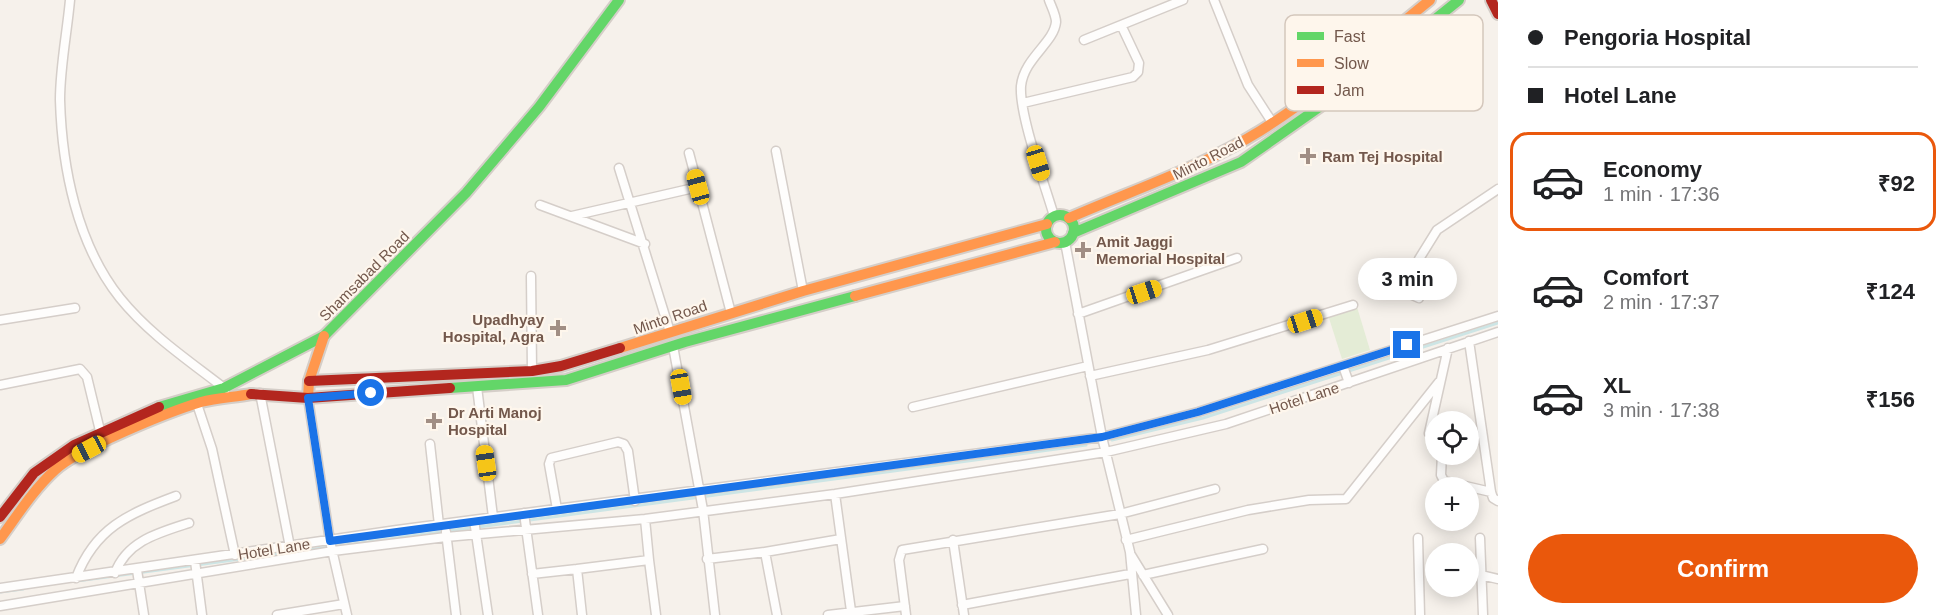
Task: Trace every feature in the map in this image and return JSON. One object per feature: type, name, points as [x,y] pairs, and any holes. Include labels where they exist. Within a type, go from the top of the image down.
[{"type":"street","points":[[70,0],[60,99],[66,166],[79,219],[98,263],[120,298],[157,336],[225,392]]},
{"type":"street","name":"Shamsabad Road","points":[[0,539],[55,470],[103,442],[225,392],[324,336],[466,193],[539,107],[619,0]]},
{"type":"street","points":[[1049,0],[1056,19],[1054,30],[1028,62],[1021,86],[1050,220],[1048,235],[1064,239]]},
{"type":"street","points":[[1084,40],[1122,27],[1183,0]]},
{"type":"street","points":[[1214,0],[1248,85],[1272,122]]},
{"type":"street","name":"Minto Road","points":[[1411,15],[1430,0]]},
{"type":"street","name":"Minto Road","points":[[1440,15],[1459,0]]},
{"type":"street","points":[[1491,0],[1498,14]]},
{"type":"street","points":[[1023,103],[1133,77],[1138,72],[1139,63],[1122,27]]},
{"type":"street","name":"Minto Road","points":[[1069,218],[1211,158],[1287,111]]},
{"type":"street","name":"Minto Road","points":[[225,392],[308,398],[566,380],[673,346],[890,284],[1064,239],[1241,162],[1313,111]]},
{"type":"street","points":[[776,151],[803,291]]},
{"type":"street","points":[[689,153],[731,313]]},
{"type":"street","points":[[620,168],[670,332]]},
{"type":"street","points":[[572,216],[698,187]]},
{"type":"street","points":[[1419,298],[1410,294],[1407,288],[1419,259],[1437,230],[1498,189]]},
{"type":"street","points":[[540,205],[645,244]]},
{"type":"street","points":[[1050,220],[1069,218],[1064,239],[1102,437],[1126,540],[1130,552],[1168,615]]},
{"type":"street","name":"Minto Road","points":[[309,381],[532,371],[588,360],[803,291],[1050,220]]},
{"type":"street","points":[[1078,314],[1237,258]]},
{"type":"street","points":[[531,276],[532,371]]},
{"type":"street","points":[[1090,376],[1208,350],[1353,305]]},
{"type":"street","points":[[0,320],[75,308]]},
{"type":"street","points":[[1496,317],[1498,332]]},
{"type":"street","name":"Hotel Lane","points":[[332,547],[442,524],[635,501],[1102,437],[1198,412],[1496,317]]},
{"type":"street","name":"Hotel Lane","points":[[0,588],[115,573],[138,577],[196,568],[235,555],[290,547],[332,547],[645,519],[835,494],[1106,452],[1226,424],[1498,332]]},
{"type":"street","points":[[324,336],[309,381],[308,398],[332,547],[347,615]]},
{"type":"street","points":[[1469,341],[1491,492],[1493,498],[1498,501]]},
{"type":"street","points":[[673,346],[703,510],[715,615]]},
{"type":"street","points":[[1433,411],[1448,348]]},
{"type":"street","points":[[913,407],[1088,366]]},
{"type":"street","points":[[1343,366],[1349,383]]},
{"type":"street","points":[[0,385],[80,369],[87,377],[103,442]]},
{"type":"street","points":[[1126,540],[1248,510],[1309,500],[1332,502],[1346,500],[1353,495],[1439,382]]},
{"type":"street","points":[[477,387],[494,518]]},
{"type":"street","name":"Shamsabad Road","points":[[0,517],[34,474],[54,457],[99,431],[180,399],[225,392]]},
{"type":"street","points":[[260,393],[290,547]]},
{"type":"street","points":[[197,404],[213,449],[235,555]]},
{"type":"street","points":[[557,509],[549,464],[551,458],[618,442],[624,444],[628,451],[635,501]]},
{"type":"street","points":[[430,444],[446,537],[456,615]]},
{"type":"street","points":[[1441,465],[1441,475],[1444,480],[1491,492]]},
{"type":"street","points":[[828,615],[851,611],[905,610],[899,554],[907,548],[1120,514],[1215,489]]},
{"type":"street","points":[[835,494],[851,611]]},
{"type":"street","points":[[76,578],[83,559],[95,542],[113,525],[176,496]]},
{"type":"street","points":[[524,513],[538,615]]},
{"type":"street","points":[[645,519],[656,615]]},
{"type":"street","points":[[474,520],[488,615]]},
{"type":"street","points":[[115,573],[120,558],[135,544],[189,523]]},
{"type":"street","points":[[1418,538],[1420,615]]},
{"type":"street","points":[[1480,538],[1483,615]]},
{"type":"street","points":[[707,559],[841,539]]},
{"type":"street","points":[[953,540],[963,615]]},
{"type":"street","points":[[0,606],[138,577],[332,547]]},
{"type":"street","points":[[1143,575],[1263,549]]},
{"type":"street","points":[[765,552],[777,615]]},
{"type":"street","points":[[1130,552],[1130,574],[1136,615]]},
{"type":"street","points":[[532,574],[649,560]]},
{"type":"street","points":[[196,568],[202,615]]},
{"type":"street","points":[[577,569],[582,615]]},
{"type":"street","points":[[962,605],[1130,574]]},
{"type":"street","points":[[1481,576],[1498,579]]},
{"type":"street","points":[[138,577],[144,615]]},
{"type":"street","points":[[277,615],[344,604]]},
{"type":"green space","points":[[1357,307],[1370,350],[1342,359],[1328,315]]},
{"type":"waterway","points":[[1112,440],[1203,418],[1498,323]]},
{"type":"waterway","points":[[77,581],[1086,445]]},
{"type":"waterway","points":[[0,592],[23,589]]},
{"type":"traffic: fast","points":[[159,407],[224,388],[324,336],[466,193],[539,107],[619,0]]},
{"type":"traffic: fast","points":[[1440,15],[1459,0]]},
{"type":"traffic: fast","points":[[1073,233],[1241,162],[1314,111]]},
{"type":"traffic: fast","points":[[1060,215],[1070,219],[1074,229],[1070,239],[1060,243],[1050,239],[1046,229],[1050,219],[1060,215]]},
{"type":"traffic: fast","points":[[450,388],[566,380],[685,342],[855,296]]},
{"type":"traffic: slow","points":[[1412,15],[1430,0]]},
{"type":"traffic: slow","points":[[1069,218],[1214,156],[1260,131],[1290,111]]},
{"type":"traffic: slow","points":[[620,348],[803,291],[1047,224]]},
{"type":"traffic: slow","points":[[855,296],[1055,242]]},
{"type":"traffic: slow","points":[[308,398],[309,381],[324,336]]},
{"type":"traffic: slow","points":[[0,539],[40,486],[67,461],[125,431],[186,407],[251,394]]},
{"type":"traffic: jam","points":[[1491,0],[1498,14]]},
{"type":"traffic: jam","points":[[309,381],[532,371],[561,366],[620,348]]},
{"type":"traffic: jam","points":[[251,394],[308,398],[450,388]]},
{"type":"traffic: jam","points":[[0,517],[34,473],[74,445],[159,407]]},
{"type":"place","name":"Ram Tej Hospital","points":[[1308,156]]},
{"type":"place","name":"Amit Jaggi Memorial Hospital","points":[[1083,250]]},
{"type":"place","name":"Upadhyay Hospital, Agra","points":[[558,328]]},
{"type":"place","name":"Dr Arti Manoj Hospital","points":[[434,421]]},
{"type":"route","points":[[371,393],[308,398],[330,541],[397,530],[635,501],[1102,437],[1198,412],[1407,345]]}]
